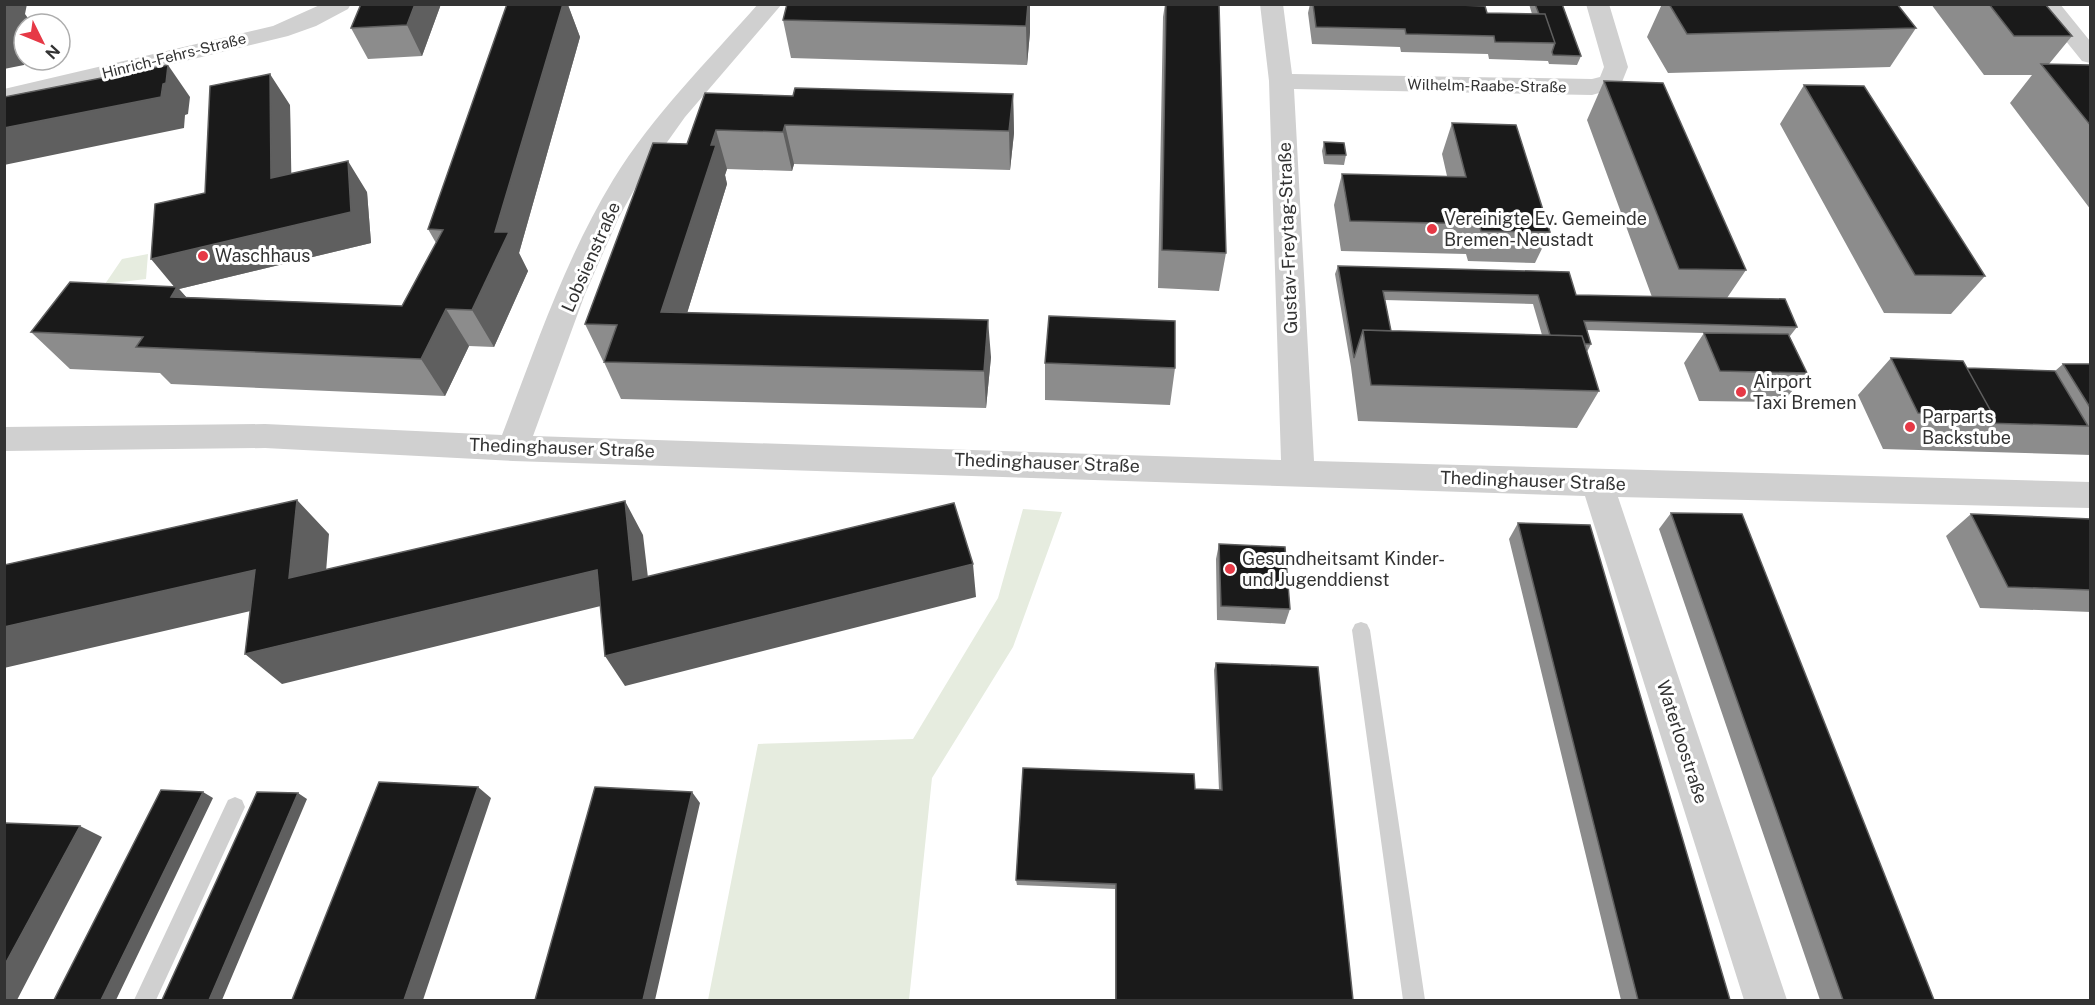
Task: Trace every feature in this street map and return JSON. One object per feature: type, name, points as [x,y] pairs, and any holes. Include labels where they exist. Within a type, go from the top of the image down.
[{"type":"street","name":"Hinrich-Fehrs-Straße","points":[[4,98],[280,31],[308,21],[340,4]]},
{"type":"street","name":"Lobsienstraße","points":[[513,447],[592,248],[615,201],[646,150],[771,4]]},
{"type":"street","name":"Gustav-Freytag-Straße","points":[[1271,4],[1281,81],[1298,473]]},
{"type":"street","name":"Wilhelm-Raabe-Straße","points":[[1281,81],[1592,87],[1611,82],[1616,67],[1598,4]]},
{"type":"street","points":[[2047,4],[2091,56]]},
{"type":"street","name":"Thedinghauser Straße","points":[[4,439],[265,436],[513,447],[1598,483],[2090,495]]},
{"type":"street","name":"Waterloostraße","points":[[1598,483],[1766,1000]]},
{"type":"lane","points":[[1361,630],[1414,1000]]},
{"type":"lane","points":[[145,1000],[235,807]]},
{"type":"shaded area","points":[[148,254],[146,279],[105,284],[122,259]]},
{"type":"shaded area","points":[[1023,509],[1062,512],[1013,647],[932,778],[909,1000],[708,1000],[758,744],[913,739],[998,598]]},
{"type":"building","points":[[361,4],[415,4],[407,25],[351,28]]},
{"type":"building","points":[[507,4],[563,4],[495,232],[509,232],[472,310],[446,309],[421,359],[136,347],[143,337],[31,332],[70,282],[177,287],[171,297],[402,306],[443,230],[428,229]]},
{"type":"building","points":[[787,4],[1028,4],[1026,26],[783,20]]},
{"type":"building","points":[[1166,4],[1219,4],[1226,253],[1162,250]]},
{"type":"building","points":[[1313,4],[1485,6],[1487,13],[1545,14],[1555,43],[1495,42],[1494,36],[1406,34],[1405,29],[1316,27]]},
{"type":"building","points":[[1535,4],[1562,4],[1581,56],[1553,55],[1555,43],[1545,14],[1539,14]]},
{"type":"building","points":[[1669,4],[1897,4],[1916,28],[1687,34]]},
{"type":"building","points":[[1989,4],[2045,4],[2072,36],[2014,36]]},
{"type":"building","points":[[2041,64],[2091,65],[2091,126]]},
{"type":"building","points":[[168,65],[166,83],[163,84],[161,97],[4,128],[4,97]]},
{"type":"building","points":[[270,74],[271,178],[348,161],[351,212],[151,259],[155,204],[205,193],[210,86]]},
{"type":"building","points":[[1604,81],[1663,83],[1746,270],[1679,269]]},
{"type":"building","points":[[1804,85],[1864,86],[1985,276],[1915,275]]},
{"type":"building","points":[[795,88],[1013,94],[1009,131],[785,125],[783,132],[716,130],[711,145],[716,145],[661,312],[988,320],[984,371],[604,362],[617,325],[585,324],[653,143],[687,144],[705,93],[793,96]]},
{"type":"building","points":[[1452,123],[1516,125],[1550,232],[1481,231],[1479,224],[1350,221],[1342,174],[1466,177]]},
{"type":"building","points":[[1324,142],[1344,143],[1346,155],[1326,155]]},
{"type":"building","points":[[1338,266],[1569,272],[1576,295],[1785,299],[1797,327],[1584,321],[1591,344],[1585,344],[1582,336],[1550,335],[1538,295],[1383,291],[1391,331],[1363,330],[1354,358]]},
{"type":"building","points":[[1049,316],[1175,321],[1175,368],[1045,363]]},
{"type":"building","points":[[1363,330],[1582,336],[1599,391],[1371,385]]},
{"type":"building","points":[[1704,333],[1788,334],[1807,373],[1720,371]]},
{"type":"building","points":[[1891,358],[1963,361],[1993,415],[1918,413]]},
{"type":"building","points":[[2063,364],[2091,364],[2091,409]]},
{"type":"building","points":[[1967,368],[2055,371],[2088,426],[1985,423],[1993,415]]},
{"type":"building","points":[[297,500],[289,578],[625,501],[633,580],[954,503],[973,564],[605,656],[597,570],[245,654],[255,570],[4,627],[4,565]]},
{"type":"building","points":[[1671,513],[1742,514],[1934,1000],[1843,1000]]},
{"type":"building","points":[[1971,514],[2091,519],[2091,590],[2008,587]]},
{"type":"building","points":[[1518,523],[1590,525],[1730,1000],[1638,1000]]},
{"type":"building","points":[[1219,544],[1285,547],[1290,609],[1221,606]]},
{"type":"building","points":[[1216,663],[1318,667],[1353,1000],[1116,1000],[1116,884],[1016,880],[1023,768],[1194,774],[1195,789],[1222,790]]},
{"type":"building","points":[[379,782],[478,787],[404,1000],[292,1000]]},
{"type":"building","points":[[595,787],[692,792],[643,1000],[535,1000]]},
{"type":"building","points":[[161,790],[203,792],[101,1000],[54,1000]]},
{"type":"building","points":[[257,792],[298,793],[209,1000],[162,1000]]},
{"type":"building","points":[[4,823],[80,826],[4,966]]},
{"type":"place","name":"Vereinigte Ev. Gemeinde Bremen-Neustadt","points":[[1432,229]]},
{"type":"place","name":"Waschhaus","points":[[203,256]]},
{"type":"place","name":"Airport Taxi Bremen","points":[[1741,392]]},
{"type":"place","name":"Parparts Backstube","points":[[1910,427]]},
{"type":"place","name":"Gesundheitsamt Kinder- und Jugenddienst","points":[[1230,569]]}]
